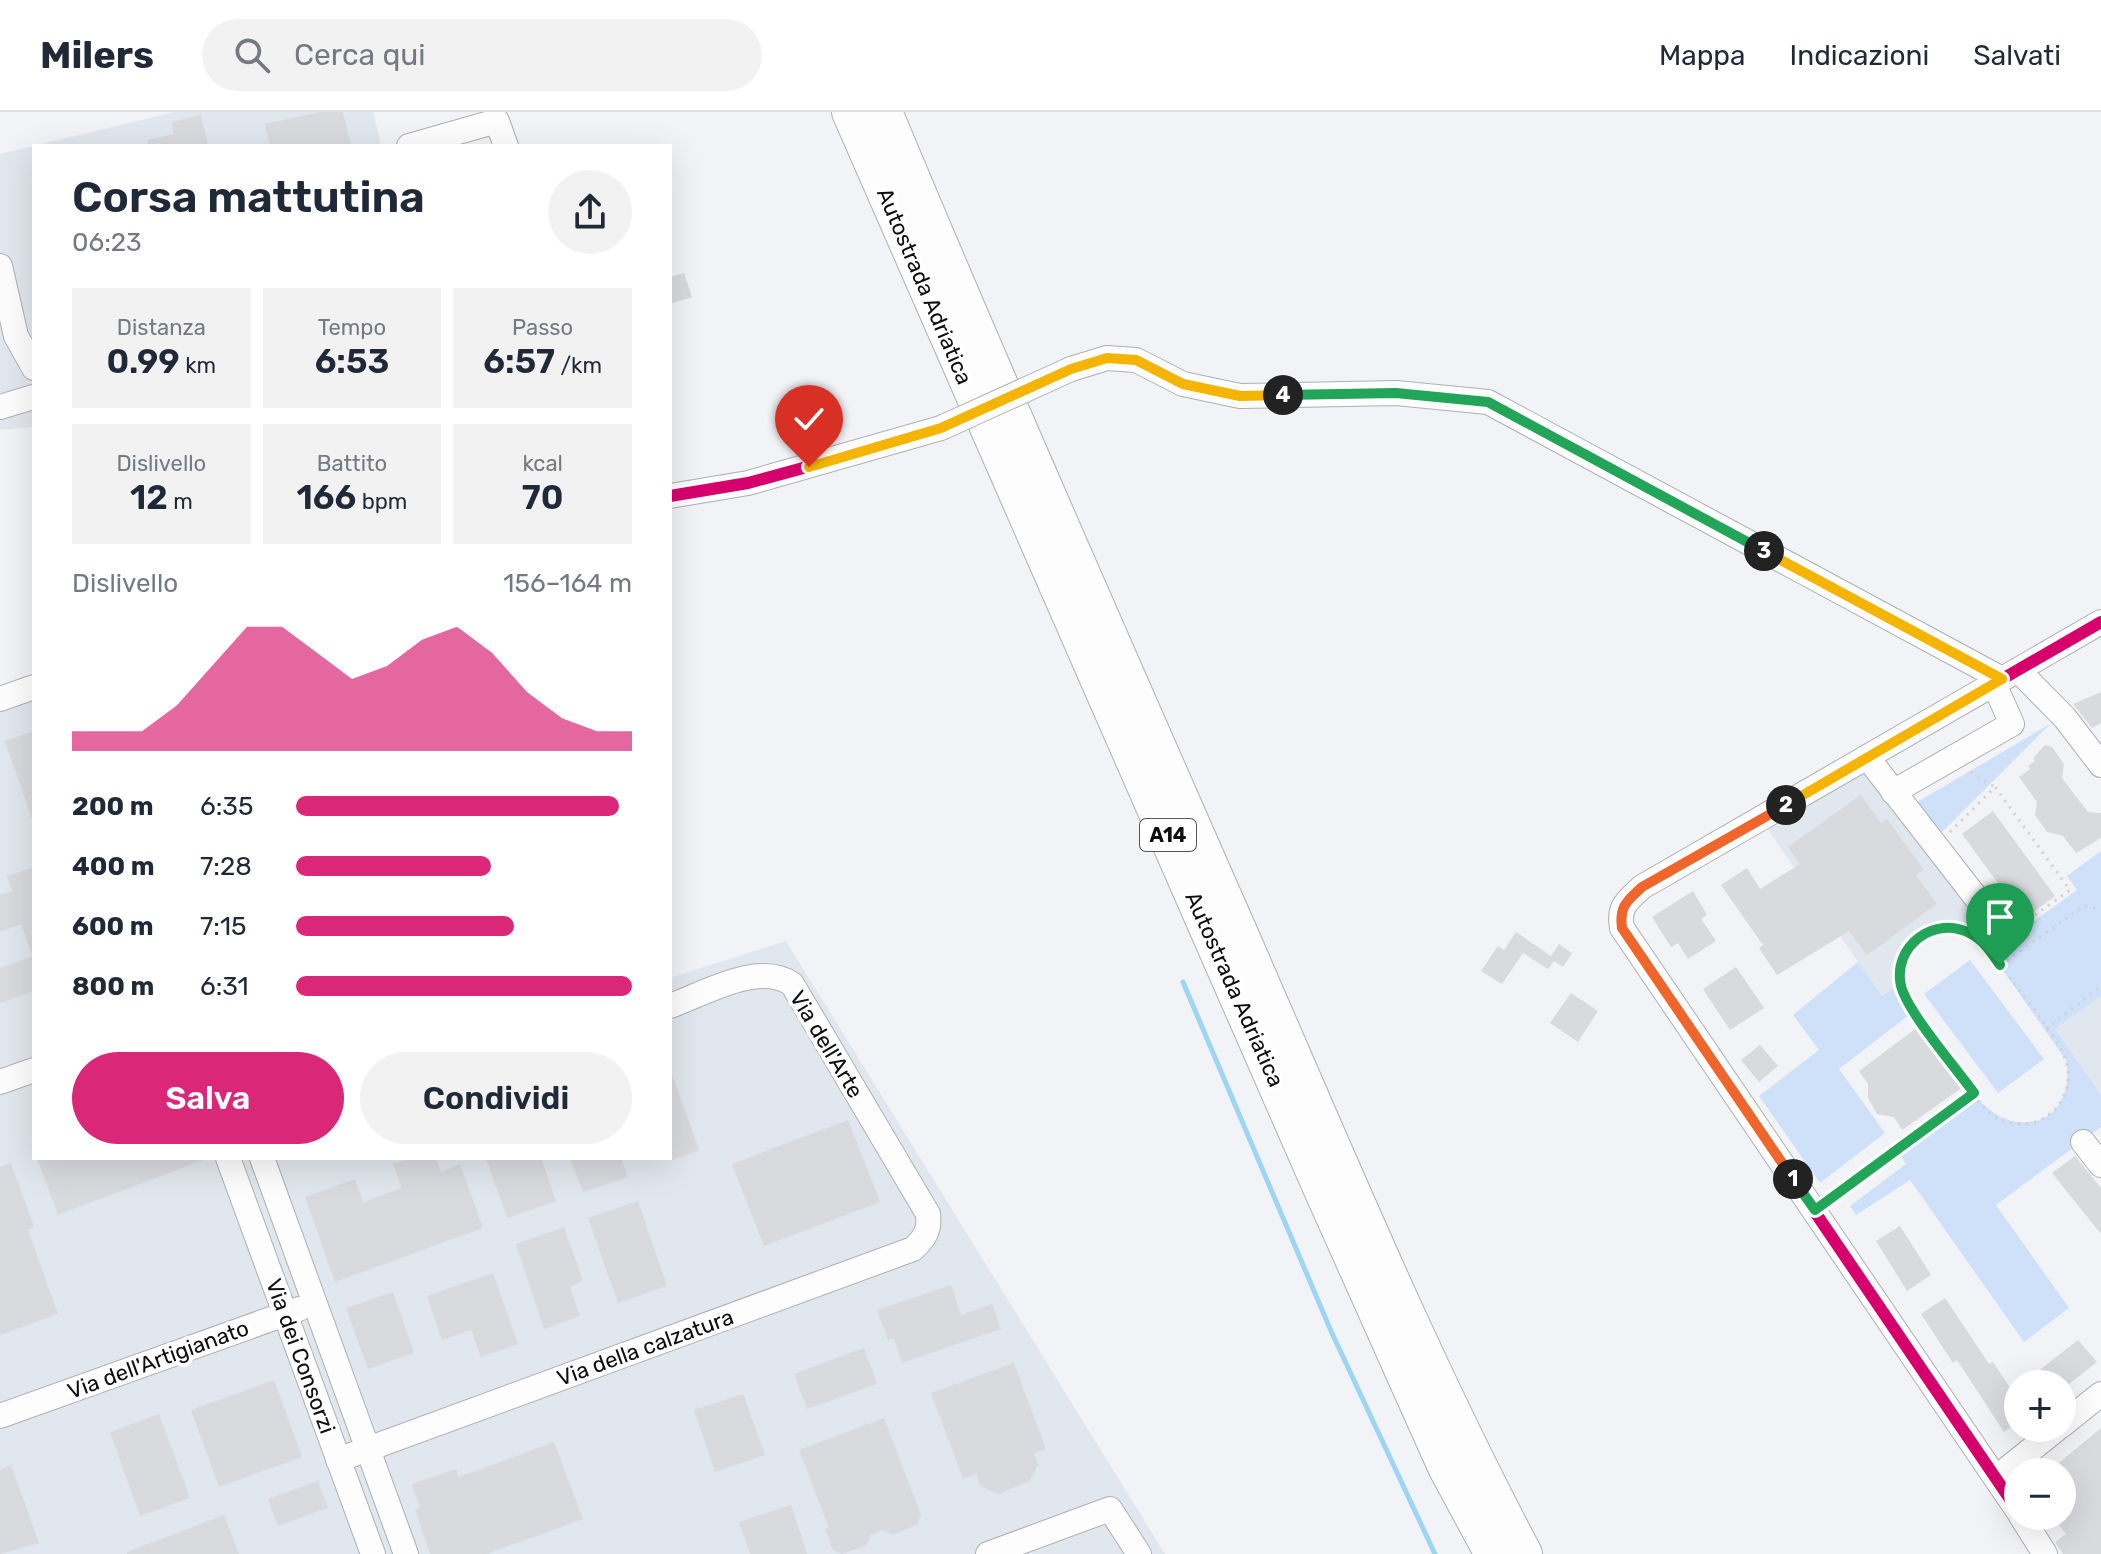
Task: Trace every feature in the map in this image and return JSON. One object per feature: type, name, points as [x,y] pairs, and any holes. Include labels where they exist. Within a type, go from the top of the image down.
[{"type":"highway","name":"Autostrada Adriatica","points":[[850,112],[1319,1183],[1446,1467],[1493,1554]]},
{"type":"highway","name":"Autostrada Adriatica","points":[[884,112],[974,328],[1346,1176],[1475,1462],[1524,1554]]},
{"type":"street","points":[[416,144],[497,121],[505,144]]},
{"type":"street","points":[[0,266],[16,336],[32,371]]},
{"type":"street","points":[[672,496],[748,483],[941,428],[1071,369],[1107,358],[1136,360],[1183,384],[1240,396],[1396,393],[1488,402],[2005,678],[2065,718],[2101,765]]},
{"type":"street","points":[[2004,1488],[1622,928],[1623,904],[1642,887],[2101,622]]},
{"type":"street","points":[[1893,792],[2012,724],[2005,678]]},
{"type":"street","points":[[0,699],[32,688]]},
{"type":"street","points":[[1867,757],[2002,931]]},
{"type":"street","name":"Via dell'Arte","points":[[672,1005],[766,975],[781,977],[792,984],[928,1214]]},
{"type":"street","points":[[0,1082],[32,1071]]},
{"type":"street","points":[[2083,1142],[2101,1165]]},
{"type":"street","name":"Via dei Consorzi","points":[[236,1160],[285,1314],[373,1554]]},
{"type":"street","name":"Via dei Consorzi","points":[[263,1160],[406,1554]]},
{"type":"street","name":"Via della calzatura","points":[[338,1460],[913,1249],[927,1234],[928,1214]]},
{"type":"street","name":"Via dell'Artigianato","points":[[0,1416],[315,1303]]},
{"type":"street","points":[[2076,1414],[2101,1394]]},
{"type":"street","points":[[1997,1477],[2041,1442]]},
{"type":"street","points":[[988,1554],[1110,1509],[1139,1554]]},
{"type":"street","points":[[2030,1530],[2045,1554]]},
{"type":"path","points":[[1950,759],[1995,787],[2070,890],[2006,936],[2002,931]]},
{"type":"path","points":[[1936,846],[1995,787]]},
{"type":"path","points":[[2000,965],[2084,906],[2101,909]]},
{"type":"path","points":[[1942,927],[1974,935],[2000,965],[2066,1060],[2069,1075],[2060,1104],[2049,1114],[2021,1124],[2006,1122],[1993,1115],[1974,1093],[1909,1003],[1900,972],[1903,956],[1913,942],[1942,927]]},
{"type":"path","points":[[2046,1029],[2101,986]]},
{"type":"path","points":[[1815,1210],[1974,1093]]},
{"type":"shaded area","points":[[175,112],[373,112],[381,144],[42,144]]},
{"type":"shaded area","points":[[32,146],[32,427],[0,430],[0,154]]},
{"type":"shaded area","points":[[32,698],[32,1160],[672,1160],[672,977],[786,941],[1165,1554],[0,1554],[0,709]]},
{"type":"shaded area","points":[[2050,724],[1942,832],[1914,804]]},
{"type":"shaded area","points":[[1869,770],[2002,944],[1995,950],[1972,927],[1956,921],[1922,927],[1894,970],[1895,987],[1881,996],[1768,829]]},
{"type":"shaded area","points":[[2101,851],[2101,996],[2055,1029],[2101,1095],[2101,1127],[1996,1205],[2069,1308],[2024,1342],[1910,1180],[1856,1215],[1850,1206],[1906,1164],[1897,1150],[1974,1093],[1989,1109],[2005,1119],[2022,1122],[2038,1120],[2051,1113],[2061,1100],[2067,1082],[2066,1060],[1986,946],[1967,933],[1948,928],[1930,931],[1916,940],[1906,953],[1901,971],[1904,990],[1914,1011],[1839,1069],[1885,1133],[1820,1183],[1759,1096],[1819,1050],[1793,1015],[1858,962],[1882,996],[1895,987],[1896,964],[1903,946],[1914,933],[1928,924],[1944,922],[1962,925],[1979,934],[1995,949],[2077,890],[2067,876]]},
{"type":"shaded area","points":[[1970,960],[2044,1059],[1998,1093],[1924,994]]},
{"type":"shaded area","points":[[2101,996],[2101,1095],[2055,1029]]},
{"type":"building","points":[[320,112],[343,112],[351,144],[270,144],[265,124]]},
{"type":"building","points":[[201,115],[208,144],[148,144],[147,140],[174,134],[172,122]]},
{"type":"building","points":[[684,273],[692,297],[672,303],[672,276]]},
{"type":"building","points":[[2101,692],[2101,723],[2092,728],[2073,704]]},
{"type":"building","points":[[32,732],[32,819],[5,741]]},
{"type":"building","points":[[2045,745],[2052,747],[2064,764],[2062,778],[2088,812],[2101,813],[2101,838],[2076,853],[2063,836],[2047,832],[2035,815],[2037,802],[2019,777],[2030,769],[2028,766],[2035,761],[2033,758]]},
{"type":"building","points":[[1861,795],[1881,823],[1887,819],[1924,870],[1916,875],[1937,904],[1867,955],[1849,931],[1777,975],[1759,948],[1763,945],[1721,885],[1747,868],[1760,889],[1800,864],[1788,847]]},
{"type":"building","points":[[1993,811],[2055,896],[2024,919],[1962,834]]},
{"type":"building","points":[[32,868],[32,955],[21,924],[0,932],[0,895],[12,891],[7,876]]},
{"type":"building","points":[[1693,891],[1707,915],[1701,919],[1716,941],[1688,959],[1678,943],[1671,947],[1652,917]]},
{"type":"building","points":[[1516,932],[1551,956],[1559,944],[1572,953],[1563,967],[1554,961],[1548,969],[1523,953],[1502,984],[1481,971],[1498,946],[1504,950]]},
{"type":"building","points":[[32,957],[32,992],[0,1003],[0,968]]},
{"type":"building","points":[[1736,967],[1764,1008],[1730,1030],[1703,989]]},
{"type":"building","points":[[1571,993],[1598,1011],[1578,1042],[1550,1023]]},
{"type":"building","points":[[1919,1026],[1963,1087],[1902,1130],[1894,1117],[1877,1114],[1868,1098],[1868,1084],[1859,1071]]},
{"type":"building","points":[[1760,1045],[1778,1066],[1759,1082],[1741,1060]]},
{"type":"building","points":[[672,1074],[699,1150],[672,1160]]},
{"type":"building","points":[[848,1120],[880,1202],[764,1246],[732,1164]]},
{"type":"building","points":[[2075,1156],[2101,1188],[2101,1234],[2052,1173]]},
{"type":"building","points":[[38,1160],[203,1160],[58,1215]]},
{"type":"building","points":[[405,1160],[437,1160],[441,1172],[460,1164],[483,1228],[335,1282],[305,1197],[355,1179],[363,1202],[402,1188],[393,1164]]},
{"type":"building","points":[[487,1160],[542,1160],[556,1201],[507,1218]]},
{"type":"building","points":[[571,1160],[622,1160],[628,1177],[583,1192]]},
{"type":"building","points":[[11,1163],[34,1227],[28,1230],[58,1314],[0,1335],[0,1167]]},
{"type":"building","points":[[638,1201],[667,1286],[618,1303],[588,1218]]},
{"type":"building","points":[[1900,1226],[1931,1275],[1907,1291],[1876,1241]]},
{"type":"building","points":[[564,1227],[583,1281],[570,1287],[580,1316],[544,1329],[516,1244]]},
{"type":"building","points":[[493,1273],[518,1344],[481,1357],[471,1330],[442,1340],[427,1296]]},
{"type":"building","points":[[951,1285],[961,1315],[992,1304],[1001,1329],[902,1363],[894,1338],[888,1340],[877,1310]]},
{"type":"building","points":[[393,1292],[414,1353],[368,1369],[346,1308]]},
{"type":"building","points":[[1945,1298],[1989,1364],[1993,1362],[2004,1379],[2004,1432],[1957,1360],[1953,1363],[1921,1314]]},
{"type":"building","points":[[2078,1340],[2097,1362],[2076,1378],[2076,1370],[2040,1370]]},
{"type":"building","points":[[864,1348],[877,1384],[807,1409],[794,1374]]},
{"type":"building","points":[[1014,1363],[1046,1449],[1034,1453],[1038,1465],[1030,1481],[998,1494],[980,1486],[976,1474],[963,1479],[931,1393]]},
{"type":"building","points":[[274,1380],[302,1457],[219,1487],[191,1410]]},
{"type":"building","points":[[743,1394],[765,1455],[715,1472],[694,1410]]},
{"type":"building","points":[[159,1414],[190,1498],[140,1516],[110,1432]]},
{"type":"building","points":[[884,1418],[921,1515],[917,1525],[892,1535],[883,1530],[871,1535],[867,1545],[842,1554],[833,1550],[825,1529],[829,1528],[799,1450]]},
{"type":"building","points":[[2101,1428],[2101,1554],[2063,1554],[2055,1542],[2066,1534],[2063,1530],[2076,1530],[2076,1458],[2065,1458]]},
{"type":"building","points":[[554,1442],[583,1519],[487,1554],[430,1554],[415,1509],[420,1508],[412,1484],[456,1469],[459,1477]]},
{"type":"building","points":[[11,1465],[39,1543],[0,1554],[0,1470]]},
{"type":"building","points":[[318,1481],[328,1508],[278,1526],[268,1499]]},
{"type":"building","points":[[791,1505],[807,1554],[750,1554],[739,1522]]},
{"type":"building","points":[[224,1515],[239,1554],[127,1554],[127,1552]]},
{"type":"waterway","points":[[1183,982],[1331,1331],[1435,1554]]},
{"type":"cycle path","points":[[672,496],[748,483],[941,428],[1071,369],[1107,358],[1136,360],[1183,384],[1240,396],[1396,393],[1488,402],[2002,679]]},
{"type":"cycle path","points":[[2004,1490],[1622,928],[1621,914],[1628,900],[1642,887],[2101,622]]},
{"type":"route","points":[[809,467],[941,428],[1071,369],[1107,358],[1136,360],[1183,384],[1240,396],[1396,393],[1444,395],[1488,402],[2002,679],[1642,887],[1623,904],[1620,914],[1622,928],[1815,1210],[1974,1093],[1901,988],[1903,956],[1913,942],[1926,932],[1942,927],[1958,928],[1974,935],[2000,965]]}]
